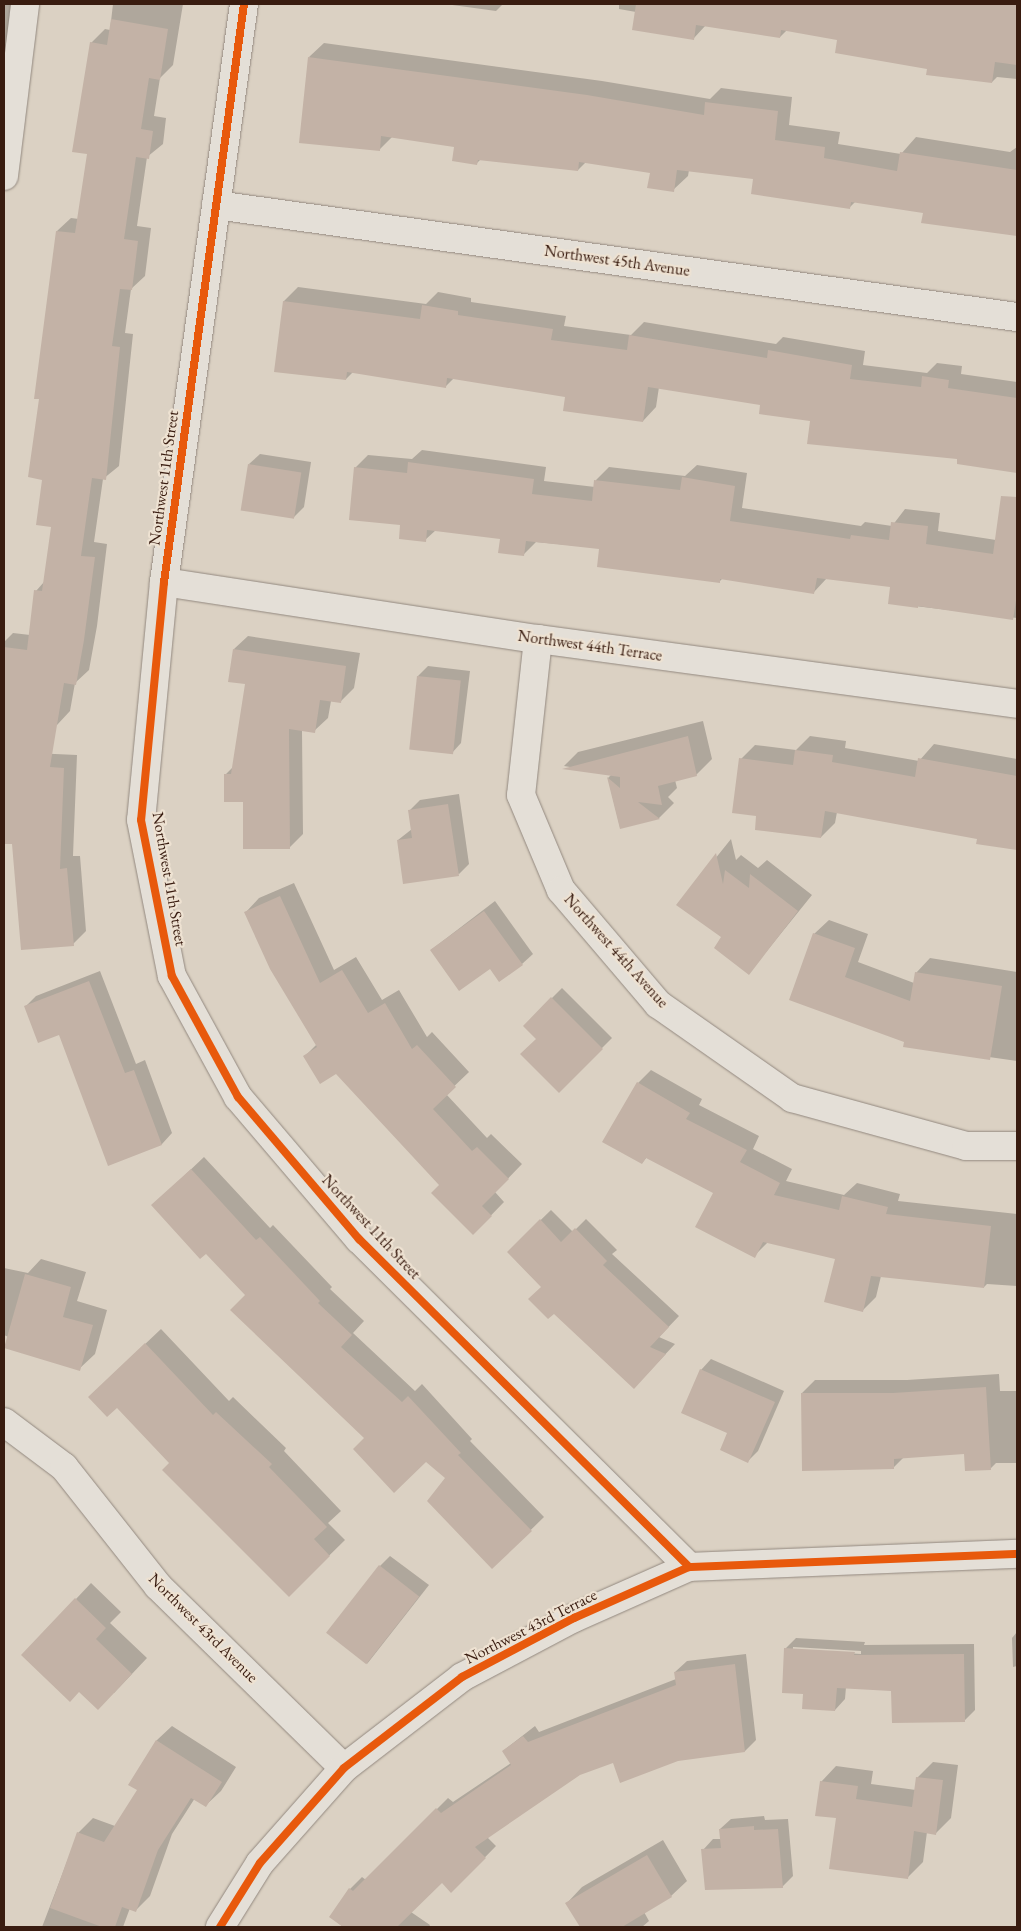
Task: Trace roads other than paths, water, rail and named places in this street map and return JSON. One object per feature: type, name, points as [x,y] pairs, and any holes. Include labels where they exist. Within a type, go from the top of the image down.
[{"type":"street","points":[[4,176],[26,4]]},
{"type":"street","name":"Northwest 11th Street","points":[[244,4],[164,582],[141,820],[172,976],[238,1098],[359,1239],[689,1567]]},
{"type":"street","name":"Northwest 45th Avenue","points":[[216,205],[1017,317]]},
{"type":"street","name":"Northwest 44th Terrace","points":[[164,582],[538,639],[1017,704]]},
{"type":"street","name":"Northwest 44th Avenue","points":[[538,639],[521,795],[562,890],[658,1004],[792,1098],[966,1146],[1017,1146]]},
{"type":"street","name":"Northwest 43rd Avenue","points":[[4,1422],[64,1467],[158,1586],[344,1768]]},
{"type":"street","name":"Northwest 43rd Terrace","points":[[220,1927],[260,1863],[344,1768],[462,1677],[574,1618],[689,1567],[1017,1554]]}]
